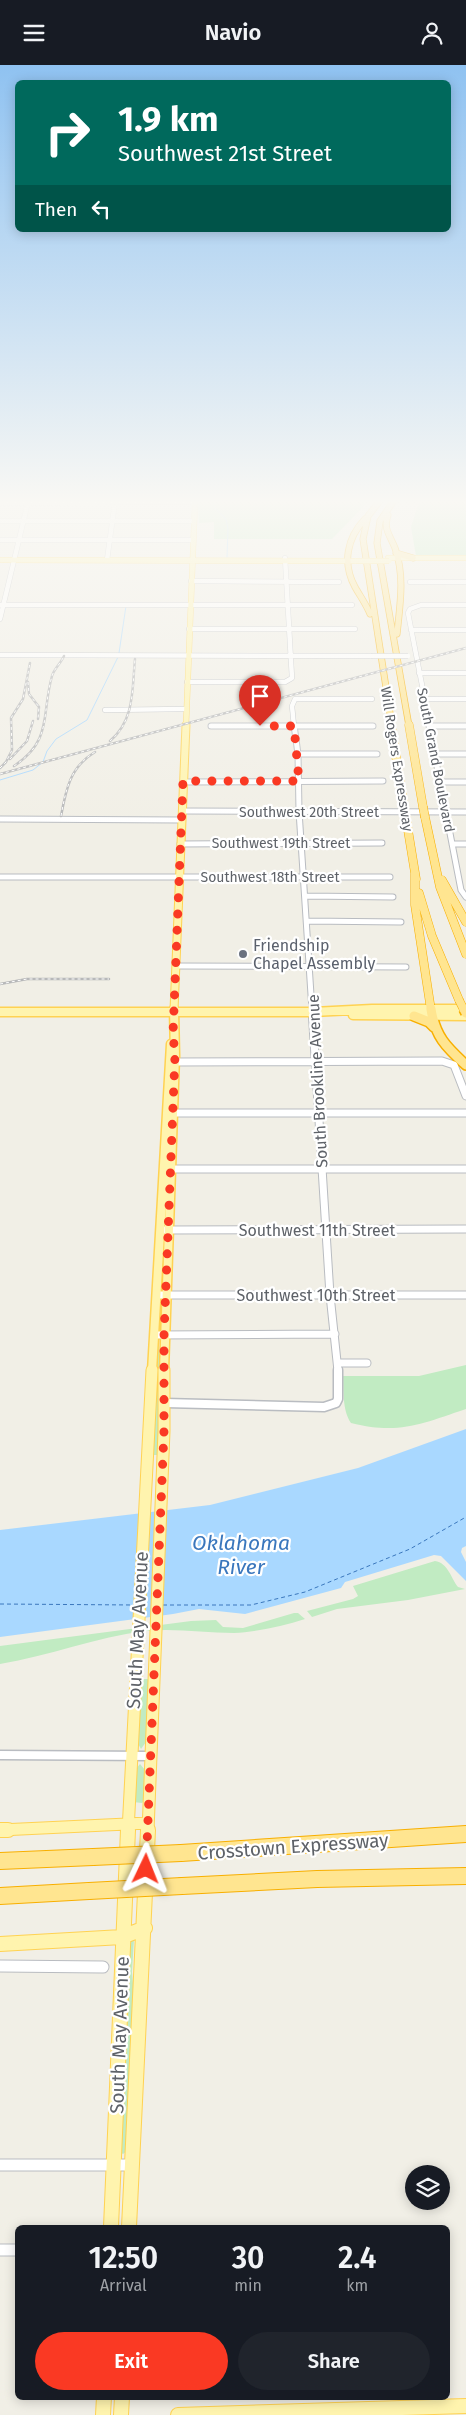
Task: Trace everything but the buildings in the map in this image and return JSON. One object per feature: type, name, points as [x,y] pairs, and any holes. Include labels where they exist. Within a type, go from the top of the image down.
[{"type":"highway","points":[[369,612],[378,637]]},
{"type":"highway","name":"Will Rogers Expressway","points":[[374,612],[415,874],[432,936],[466,1012]]},
{"type":"highway","name":"Will Rogers Expressway","points":[[389,612],[433,861],[448,913],[466,954]]},
{"type":"highway","points":[[395,645],[399,612]]},
{"type":"highway","points":[[433,861],[454,905],[466,922]]},
{"type":"highway","points":[[415,874],[415,905],[434,1027]]},
{"type":"highway","points":[[414,1017],[429,1022],[446,1047],[466,1065]]},
{"type":"highway","name":"Crosstown Expressway","points":[[0,1861],[181,1853],[466,1834]]},
{"type":"highway","points":[[358,1842],[466,1839]]},
{"type":"highway","name":"Crosstown Expressway","points":[[0,1895],[317,1879],[466,1876]]},
{"type":"main road","name":"South May Avenue","points":[[111,2225],[130,1756],[145,1461],[160,1335],[190,612]]},
{"type":"main road","points":[[0,1012],[466,1012]]},
{"type":"main road","points":[[396,1013],[414,1017],[431,1012]]},
{"type":"main road","name":"South May Avenue","points":[[129,2225],[145,1928],[165,1403],[160,1335]]},
{"type":"main road","points":[[0,1830],[148,1823]]},
{"type":"main road","points":[[0,1944],[122,1937],[145,1928]]},
{"type":"main road","points":[[103,2415],[104,2400]]},
{"type":"main road","points":[[121,2415],[122,2400]]},
{"type":"main road","points":[[178,2415],[466,2407]]},
{"type":"street","points":[[187,682],[290,681],[292,678],[287,612]]},
{"type":"street","name":"South Grand Boulevard","points":[[408,612],[452,844],[462,892],[466,897]]},
{"type":"street","points":[[189,629],[355,629]]},
{"type":"street","points":[[410,629],[466,630]]},
{"type":"street","points":[[0,655],[415,656]]},
{"type":"street","points":[[419,673],[466,673]]},
{"type":"street","name":"South Brookline Avenue","points":[[165,1403],[318,1407],[336,1403],[339,1396],[318,1114],[306,896],[299,811],[298,753],[292,706],[295,699],[372,699]]},
{"type":"street","points":[[424,699],[466,699]]},
{"type":"street","points":[[105,709],[186,709]]},
{"type":"street","points":[[211,726],[373,726]]},
{"type":"street","points":[[429,727],[466,726]]},
{"type":"street","points":[[298,753],[377,753]]},
{"type":"street","points":[[434,753],[466,753]]},
{"type":"street","points":[[183,781],[384,781]]},
{"type":"street","points":[[440,782],[466,782]]},
{"type":"street","name":"Southwest 20th Street","points":[[182,811],[466,812]]},
{"type":"street","points":[[0,819],[181,820]]},
{"type":"street","name":"Southwest 19th Street","points":[[180,843],[382,843]]},
{"type":"street","points":[[452,844],[466,844]]},
{"type":"street","name":"Southwest 18th Street","points":[[0,877],[390,877]]},
{"type":"street","points":[[459,877],[466,877]]},
{"type":"street","points":[[306,896],[393,897]]},
{"type":"street","points":[[307,921],[401,922]]},
{"type":"street","points":[[176,965],[406,967]]},
{"type":"street","points":[[172,1062],[442,1061],[454,1065],[466,1096]]},
{"type":"street","points":[[169,1113],[466,1113]]},
{"type":"street","points":[[167,1169],[466,1169]]},
{"type":"street","name":"Southwest 11th Street","points":[[164,1230],[466,1229]]},
{"type":"street","name":"Southwest 10th Street","points":[[161,1295],[466,1295]]},
{"type":"street","points":[[160,1335],[335,1334]]},
{"type":"street","points":[[338,1363],[367,1363]]},
{"type":"street","points":[[0,1755],[151,1756]]},
{"type":"street","points":[[0,1966],[102,1967]]},
{"type":"street","points":[[0,2165],[132,2165]]},
{"type":"street","points":[[0,2250],[15,2250]]},
{"type":"green space","points":[[159,1346],[159,1455],[151,1455],[157,1347]]},
{"type":"green space","points":[[466,1365],[466,1409],[422,1423],[397,1428],[383,1428],[351,1423],[348,1418],[344,1400],[343,1376],[419,1376]]},
{"type":"green space","points":[[435,1561],[446,1568],[458,1587],[465,1589],[408,1600],[337,1609],[312,1617],[307,1611],[353,1599],[358,1596],[353,1586]]},
{"type":"green space","points":[[298,1613],[305,1619],[270,1628],[234,1633],[146,1631],[0,1664],[0,1646],[191,1621],[216,1620],[223,1627],[243,1628]]},
{"type":"green space","points":[[140,1679],[149,1679],[146,1742],[141,1749],[136,1740]]},
{"type":"green space","points":[[140,1764],[145,1770],[144,1801],[142,1803],[133,1802],[135,1770]]},
{"type":"green space","points":[[134,1939],[132,1972],[135,2006],[127,2151],[123,2154],[120,2152],[127,1941]]},
{"type":"water","name":"Oklahoma River","points":[[466,1429],[466,1546],[462,1548],[461,1552],[466,1562],[466,1581],[441,1556],[434,1555],[345,1582],[341,1588],[245,1614],[199,1609],[0,1637],[0,1530],[210,1505],[358,1468]]},
{"type":"waterway","points":[[119,653],[125,612]]},
{"type":"waterway","points":[[0,780],[33,770],[43,762],[47,751],[56,739],[87,720],[118,657]]},
{"type":"ferry route","points":[[163,1605],[251,1605],[305,1592],[410,1549],[466,1517]]},
{"type":"ferry route","points":[[0,1604],[134,1605]]},
{"type":"railway","points":[[0,774],[466,648]]},
{"type":"railway","points":[[14,766],[35,746],[40,736],[44,726],[52,676],[64,656]]},
{"type":"railway","points":[[110,741],[118,733],[128,714],[131,703],[135,659]]},
{"type":"railway","points":[[0,768],[6,762],[12,750],[11,718],[23,699],[30,663]]},
{"type":"railway","points":[[28,682],[29,694],[39,707],[38,719]]},
{"type":"railway","points":[[10,759],[27,741],[33,721]]},
{"type":"railway","points":[[61,816],[70,779],[80,765],[95,752]]},
{"type":"railway","points":[[0,984],[27,979],[109,979]]},
{"type":"place","name":"Friendship Chapel Assembly","points":[[243,954]]},
{"type":"route","points":[[146,1869],[165,1403],[164,1335],[183,781],[299,781],[298,753],[294,726],[260,726]]}]
